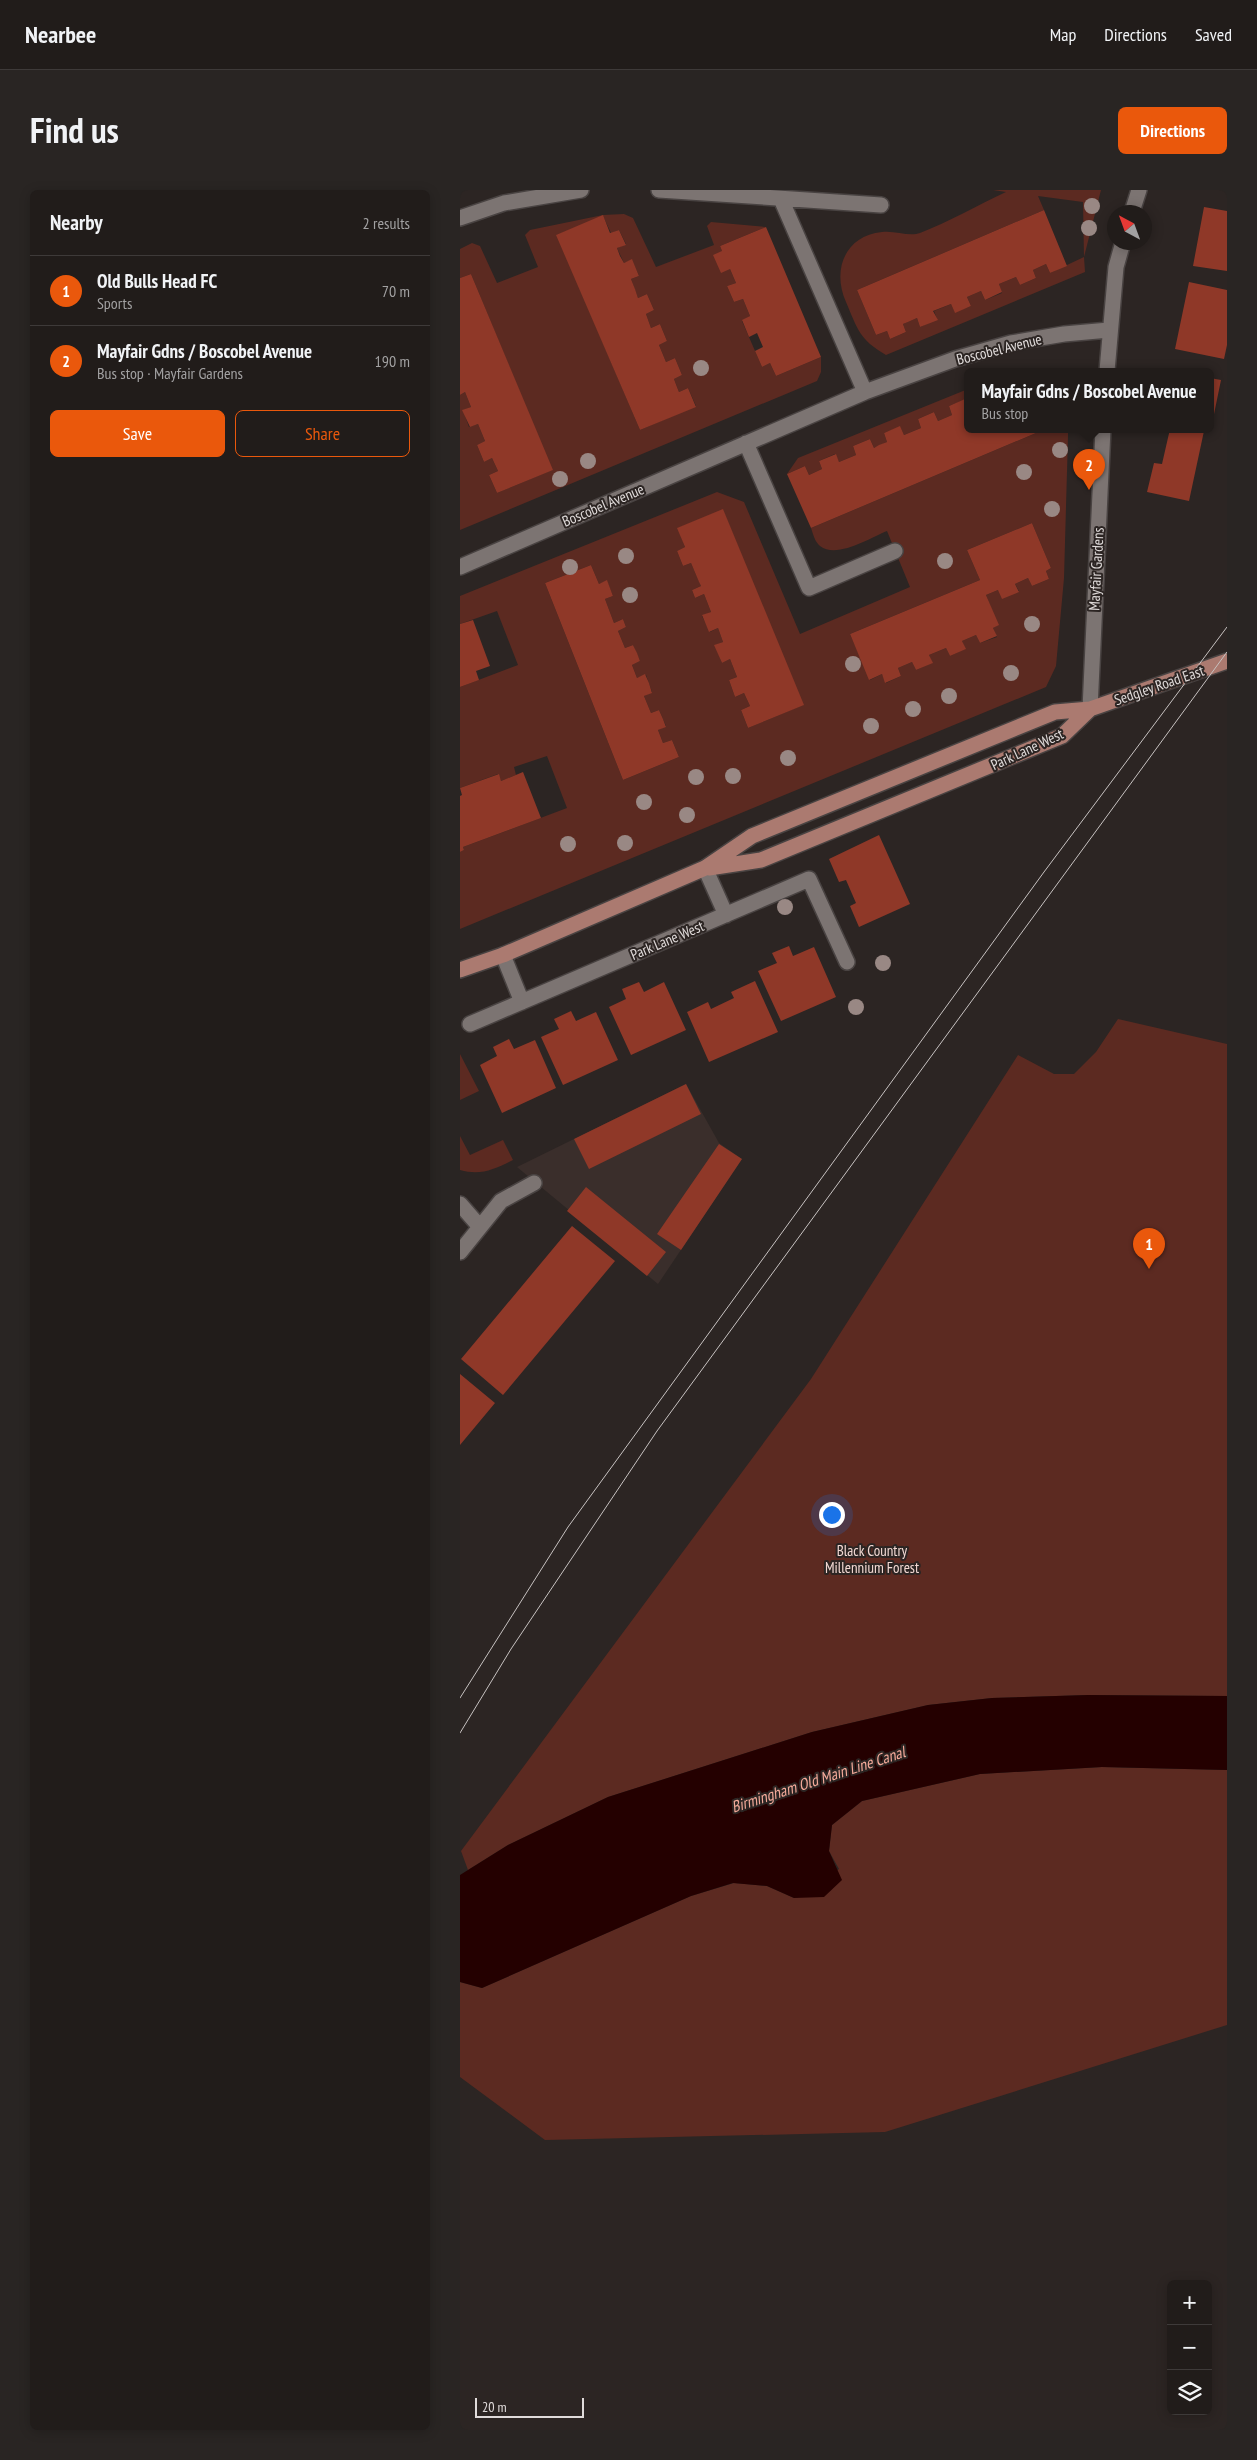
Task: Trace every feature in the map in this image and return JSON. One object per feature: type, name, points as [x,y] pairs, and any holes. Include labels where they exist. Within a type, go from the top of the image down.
[{"type":"main road","name":"Sedgley Road East","points":[[1090,709],[1227,661]]},
{"type":"main road","name":"Park Lane West","points":[[705,868],[761,860],[1062,736],[1090,709]]},
{"type":"main road","name":"Park Lane West","points":[[460,970],[503,955],[705,868],[752,836],[761,832],[1055,712],[1090,709]]},
{"type":"street","points":[[460,218],[504,203],[581,190]]},
{"type":"street","points":[[660,190],[881,205]]},
{"type":"street","points":[[1134,205],[1139,190]]},
{"type":"street","points":[[782,199],[865,392]]},
{"type":"street","points":[[1107,368],[1116,267],[1121,250]]},
{"type":"street","name":"Boscobel Avenue","points":[[460,566],[865,392],[955,359],[1011,343],[1109,330]]},
{"type":"street","name":"Mayfair Gardens","points":[[1090,709],[1103,433]]},
{"type":"street","points":[[746,443],[808,588],[895,551]]},
{"type":"street","points":[[705,868],[726,914]]},
{"type":"street","name":"Park Lane West","points":[[470,1024],[809,879],[847,962]]},
{"type":"street","points":[[503,955],[522,1002]]},
{"type":"street","points":[[460,1252],[501,1201],[534,1183]]},
{"type":"street","points":[[460,1204],[480,1227]]},
{"type":"shaded area","points":[[686,1084],[719,1143],[742,1159],[658,1284],[517,1167]]},
{"type":"green space","points":[[993,190],[1101,190],[1084,257],[1085,272],[886,355],[870,344],[860,333],[842,290],[840,279],[841,267],[844,257],[850,248],[858,240],[882,232],[920,233],[953,219],[1006,192]],"holes":[[[1038,196],[1083,202],[1084,257],[1050,273],[1046,264],[1033,270],[1036,278],[1020,285],[1016,277],[999,284],[1002,293],[985,300],[981,291],[967,297],[971,306],[955,312],[951,304],[934,311],[937,319],[920,327],[917,318],[903,324],[906,332],[890,339],[887,331],[876,335],[857,290],[1044,210]]]},
{"type":"green space","points":[[624,214],[633,218],[656,267],[714,245],[707,226],[711,222],[766,227],[720,246],[736,283],[727,286],[734,302],[743,299],[750,316],[742,321],[762,367],[770,363],[776,376],[821,357],[821,372],[817,381],[460,530],[460,395],[465,392],[471,407],[463,410],[469,427],[478,424],[485,441],[477,445],[484,462],[492,458],[498,471],[489,475],[497,493],[552,470],[471,274],[460,278],[460,249],[472,243],[480,246],[497,283],[538,267],[525,235],[530,230],[603,215]],"holes":[[[603,216],[611,233],[619,230],[626,244],[617,248],[624,263],[632,260],[639,276],[631,279],[638,298],[647,294],[654,310],[646,314],[651,328],[660,324],[667,341],[659,345],[666,362],[675,358],[682,375],[674,379],[679,392],[688,388],[696,406],[640,430],[557,235]]]},
{"type":"green space","points":[[964,391],[964,400],[949,406],[952,415],[938,421],[934,412],[918,419],[921,428],[904,435],[900,427],[884,433],[887,442],[874,448],[870,439],[853,446],[856,455],[839,462],[835,454],[819,461],[822,469],[809,475],[805,466],[787,474],[798,458]]},
{"type":"green space","points":[[1036,433],[1068,433],[1064,578],[1056,666],[1046,687],[460,929],[460,852],[464,850],[463,847],[567,808],[547,756],[514,767],[516,775],[501,781],[498,774],[460,788],[460,687],[518,665],[497,611],[460,624],[460,596],[717,492],[744,502],[800,634],[910,587],[887,531],[854,546],[835,550],[820,546],[815,540],[811,528]],"holes":[[[723,510],[803,705],[748,728],[741,710],[750,706],[744,693],[735,697],[729,680],[737,677],[730,659],[722,663],[715,645],[723,642],[718,628],[710,632],[702,616],[711,612],[704,594],[695,598],[692,590],[701,586],[691,563],[683,566],[677,551],[685,547],[678,528]],[[1032,523],[1051,568],[1046,571],[1049,579],[1032,586],[1028,578],[1015,584],[1019,591],[998,590],[986,595],[998,625],[993,628],[997,637],[980,643],[976,635],[962,641],[965,649],[950,656],[946,648],[929,655],[932,663],[916,670],[912,662],[898,668],[901,676],[886,683],[882,674],[870,680],[850,634],[980,580],[967,550]],[[591,565],[599,584],[607,581],[613,596],[605,599],[614,623],[623,619],[626,627],[618,631],[625,648],[633,645],[640,661],[632,665],[637,678],[646,675],[652,692],[644,696],[651,713],[659,710],[666,726],[658,730],[663,743],[672,740],[679,757],[623,780],[545,583]]]},
{"type":"green space","name":"Black Country Millennium Forest","points":[[1118,1019],[1227,1044],[1227,1696],[1088,1695],[992,1698],[928,1705],[812,1732],[608,1797],[508,1845],[468,1870],[461,1851],[811,1379],[1018,1055],[1054,1074],[1074,1074],[1096,1052]]},
{"type":"green space","points":[[460,1054],[479,1091],[460,1100]]},
{"type":"green space","points":[[460,1136],[470,1155],[503,1140],[513,1160],[494,1169],[481,1172],[460,1170]]},
{"type":"green space","points":[[1102,1767],[1227,1770],[1227,2025],[885,2132],[545,2140],[460,2077],[460,1982],[482,1988],[691,1896],[734,1883],[767,1886],[794,1898],[839,1869],[829,1851],[832,1825],[862,1801],[980,1774]]},
{"type":"water","name":"Birmingham Old Main Line Canal","points":[[1088,1695],[1227,1696],[1227,1770],[1102,1767],[980,1774],[862,1801],[832,1825],[829,1851],[842,1880],[824,1897],[794,1898],[767,1886],[733,1883],[691,1896],[482,1988],[460,1982],[460,1875],[508,1845],[608,1797],[812,1732],[928,1705],[992,1698]]},
{"type":"building","points":[[1204,207],[1227,211],[1227,271],[1193,266]]},
{"type":"building","points":[[1044,210],[1067,266],[1050,273],[1046,264],[1033,270],[1036,278],[1020,285],[1016,277],[999,284],[1002,292],[985,300],[981,291],[967,297],[971,306],[955,313],[951,304],[933,311],[938,320],[920,327],[917,318],[903,324],[906,332],[890,339],[887,331],[876,335],[857,290]]},
{"type":"building","points":[[603,215],[610,233],[619,230],[626,245],[617,248],[624,263],[632,259],[639,276],[631,279],[638,298],[647,294],[654,310],[646,314],[651,328],[660,324],[667,341],[659,345],[666,362],[675,358],[682,375],[674,379],[679,392],[688,388],[696,407],[640,430],[556,235]]},
{"type":"building","points":[[766,227],[821,357],[776,376],[770,363],[762,367],[755,351],[763,347],[757,333],[749,337],[742,320],[750,316],[743,299],[734,302],[727,286],[736,283],[730,269],[721,273],[713,255],[722,251],[720,246]]},
{"type":"building","points":[[471,274],[553,470],[497,493],[489,475],[498,471],[492,458],[484,462],[477,445],[485,441],[478,424],[470,427],[462,410],[471,407],[465,392],[460,395],[460,278]]},
{"type":"building","points":[[1189,282],[1227,290],[1227,345],[1224,359],[1175,349]]},
{"type":"building","points":[[1214,379],[1221,380],[1214,414]]},
{"type":"building","points":[[964,399],[964,433],[1036,433],[811,528],[787,474],[805,466],[809,475],[822,469],[819,461],[836,454],[839,462],[856,455],[853,446],[870,439],[874,448],[887,442],[884,433],[900,426],[904,435],[921,428],[918,419],[934,412],[938,421],[952,415],[949,406]]},
{"type":"building","points":[[1169,433],[1204,433],[1189,501],[1147,492],[1154,463],[1162,464]]},
{"type":"building","points":[[723,509],[804,705],[748,728],[741,710],[750,706],[744,693],[735,697],[729,680],[737,677],[730,659],[722,663],[714,645],[723,642],[718,628],[709,632],[702,615],[711,612],[704,594],[695,598],[692,590],[701,586],[691,563],[683,566],[677,551],[685,547],[677,528]]},
{"type":"building","points":[[1032,523],[1051,568],[1046,571],[1049,579],[1032,586],[1028,578],[1015,584],[1019,592],[1002,599],[998,590],[986,595],[999,625],[993,628],[997,636],[980,643],[976,635],[962,641],[966,649],[950,656],[946,648],[929,655],[933,663],[916,670],[912,662],[898,668],[901,676],[885,683],[882,674],[869,680],[850,634],[980,580],[967,550]]},
{"type":"building","points":[[591,565],[599,584],[607,580],[613,596],[605,599],[614,623],[623,619],[626,627],[618,631],[625,648],[633,645],[637,653],[640,661],[632,665],[637,678],[645,674],[649,683],[652,693],[644,696],[651,713],[659,710],[663,719],[666,727],[658,730],[663,743],[672,740],[679,757],[623,780],[545,583]]},
{"type":"building","points":[[473,620],[490,666],[476,671],[479,680],[460,687],[460,624]]},
{"type":"building","points":[[523,772],[541,818],[463,847],[464,850],[460,852],[460,796],[462,795],[460,788],[499,774],[501,781]]},
{"type":"building","points":[[879,835],[910,904],[859,927],[850,906],[856,903],[846,880],[839,882],[829,859]]},
{"type":"building","points":[[789,946],[793,956],[814,947],[836,997],[781,1021],[758,971],[777,963],[772,953]]},
{"type":"building","points":[[755,981],[778,1032],[709,1062],[687,1012],[708,1002],[711,1009],[734,998],[731,992]]},
{"type":"building","points":[[639,982],[644,992],[664,982],[686,1030],[631,1055],[609,1007],[626,999],[622,989]]},
{"type":"building","points":[[571,1011],[576,1021],[596,1012],[618,1060],[563,1085],[541,1037],[559,1029],[554,1019]]},
{"type":"building","points":[[509,1039],[514,1049],[535,1040],[556,1088],[502,1113],[480,1065],[497,1056],[493,1047]]},
{"type":"building","points":[[686,1084],[701,1114],[589,1169],[574,1139]]},
{"type":"building","points":[[719,1144],[742,1159],[681,1250],[657,1234]]},
{"type":"building","points":[[586,1187],[666,1252],[647,1276],[567,1211]]},
{"type":"building","points":[[572,1226],[615,1261],[503,1395],[461,1359]]},
{"type":"building","points":[[460,1374],[495,1403],[460,1445]]},
{"type":"tram line","points":[[460,1698],[568,1527],[1044,872],[1227,627]]},
{"type":"tram line","points":[[460,1733],[511,1649],[657,1431],[1227,652]]},
{"type":"place","name":"Mayfair Gdns / Boscobel Avenue","points":[[1089,490]]},
{"type":"place","name":"Old Bulls Head FC","points":[[1149,1269]]}]
